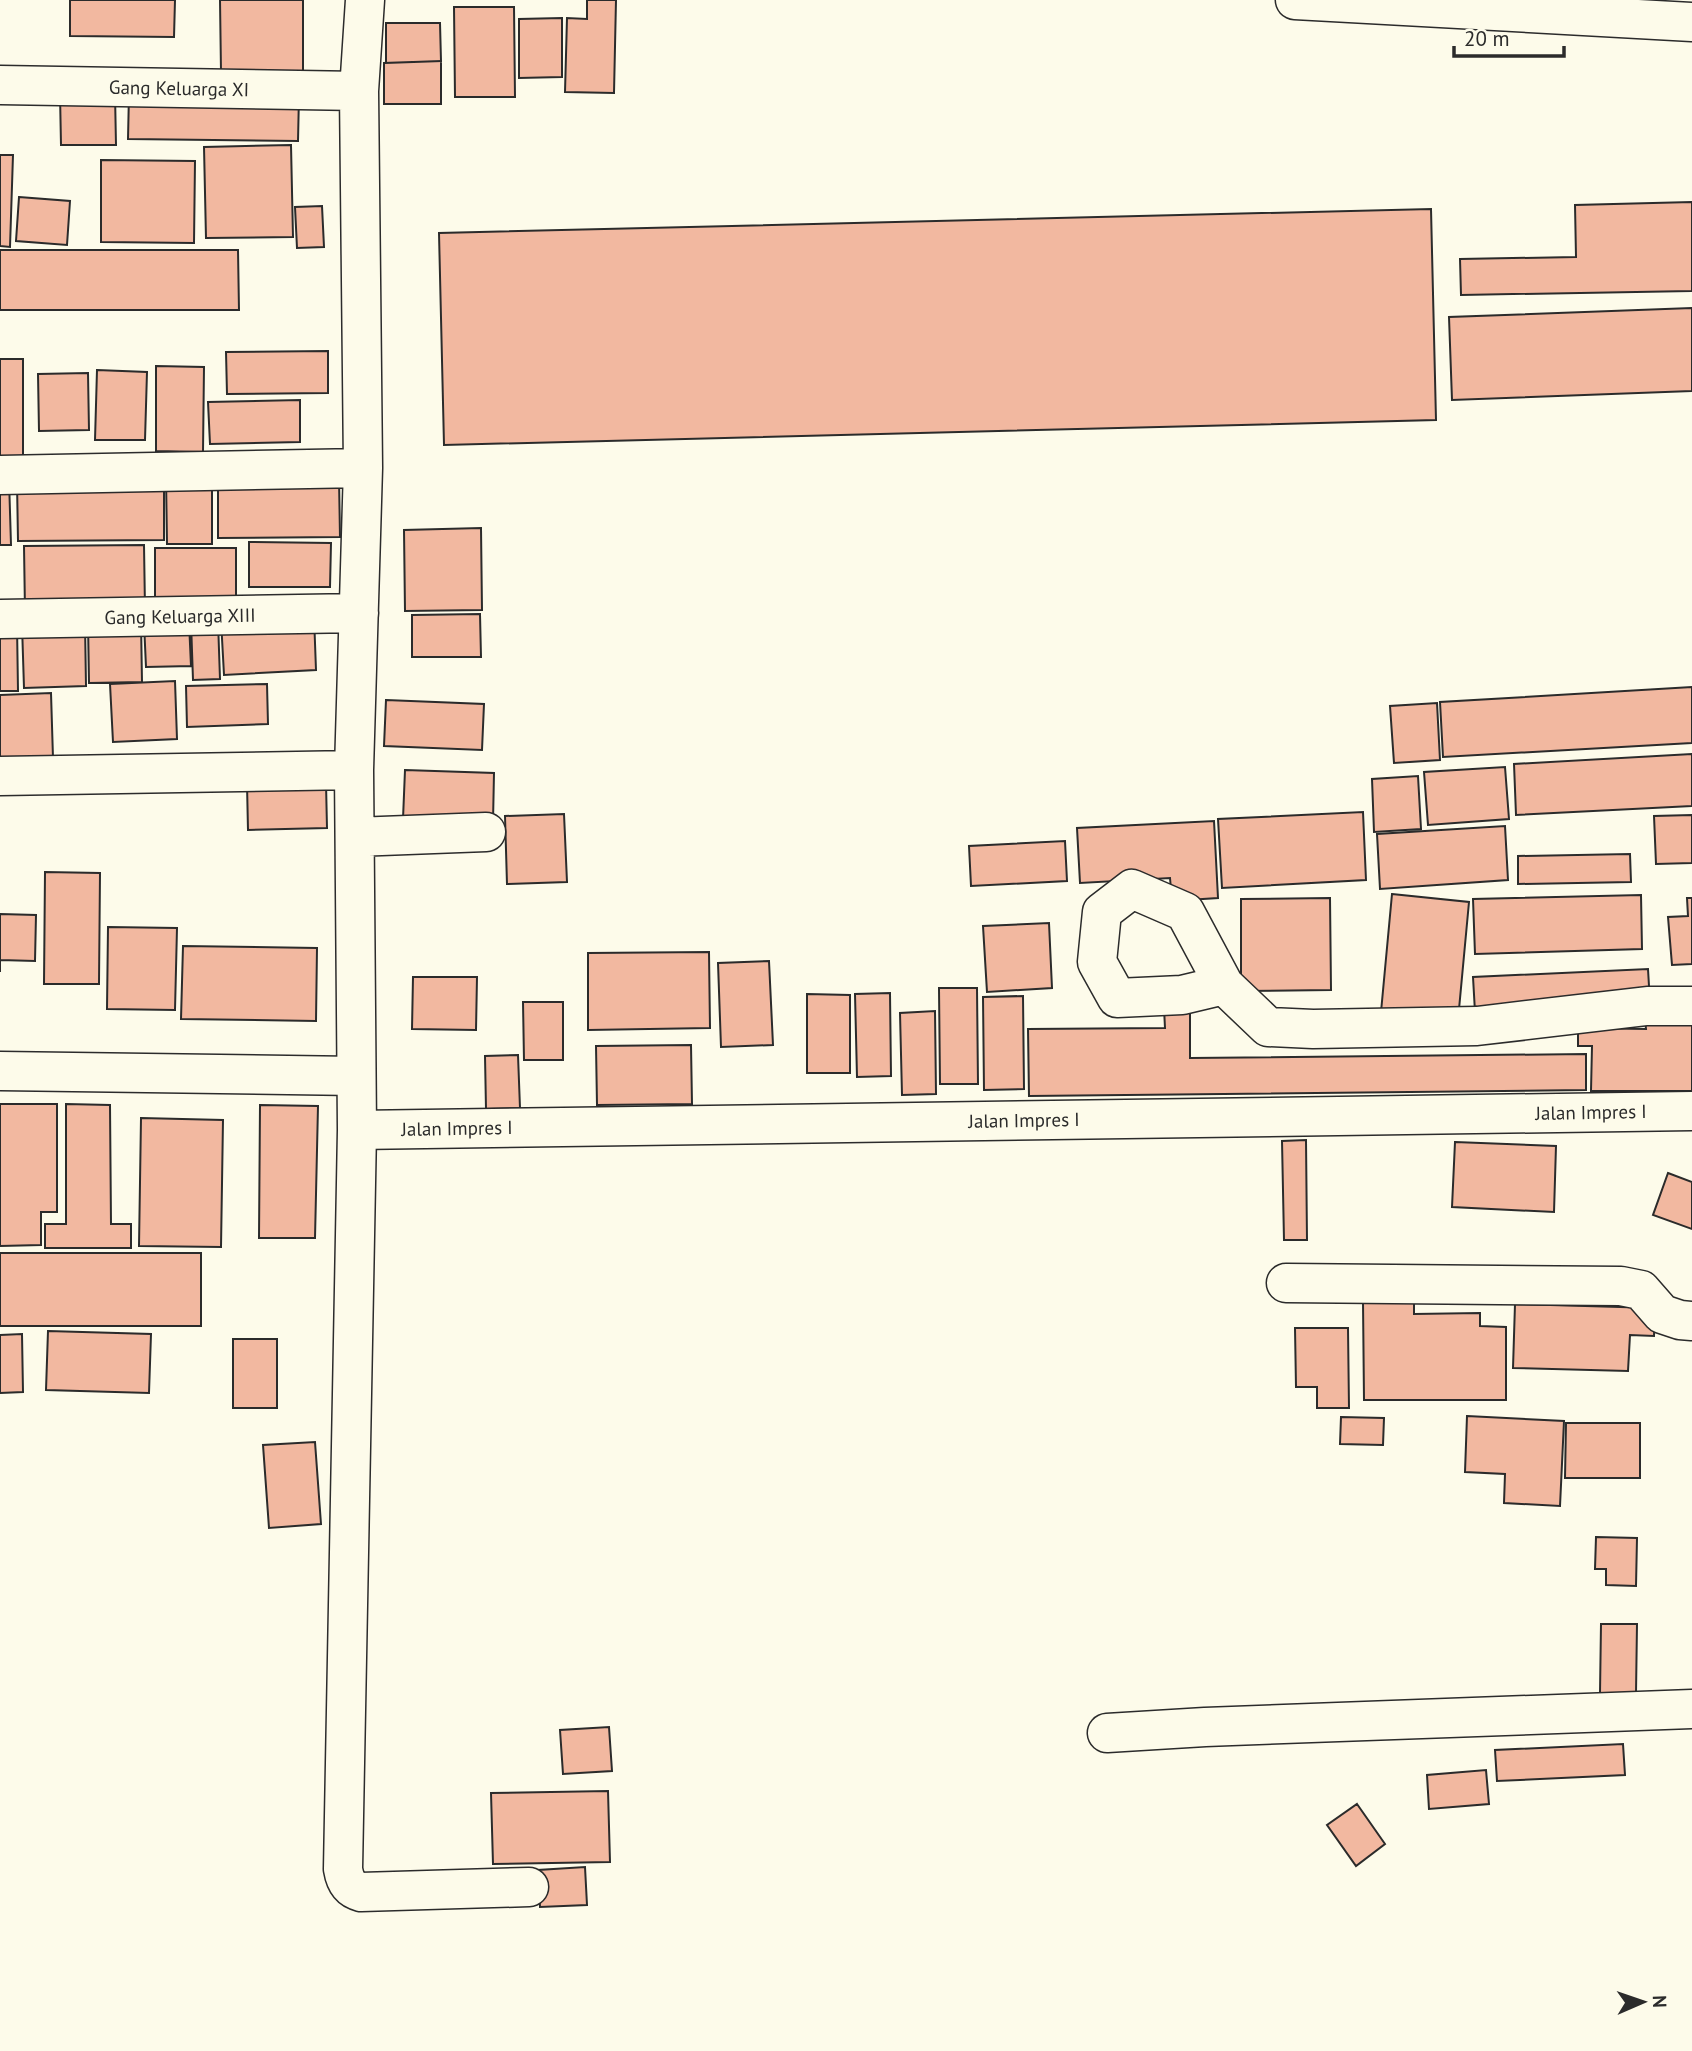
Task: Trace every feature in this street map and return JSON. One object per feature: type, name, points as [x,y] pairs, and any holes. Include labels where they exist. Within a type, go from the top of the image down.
[{"type":"street","points":[[365,0],[359,91],[363,468],[354,770],[357,1130],[344,1878],[353,1890],[361,1892],[528,1887]]},
{"type":"street","points":[[1295,0],[1692,22]]},
{"type":"street","name":"Gang Keluarga XI","points":[[0,85],[359,91]]},
{"type":"street","points":[[0,475],[363,468]]},
{"type":"street","name":"Gang Keluarga XIII","points":[[0,620],[359,613]]},
{"type":"street","points":[[0,776],[354,770]]},
{"type":"street","points":[[355,836],[486,832]]},
{"type":"street","points":[[1224,985],[1268,1027],[1312,1029],[1477,1027],[1647,1006],[1692,1006]]},
{"type":"street","points":[[0,1071],[356,1076]]},
{"type":"street","name":"Jalan Impres I","points":[[357,1130],[1692,1111]]},
{"type":"street","points":[[1286,1283],[1621,1286],[1641,1290],[1662,1314],[1692,1321]]},
{"type":"street","points":[[1107,1733],[1692,1709]]},
{"type":"building","points":[[70,0],[175,0],[174,37],[70,36]]},
{"type":"building","points":[[220,0],[303,0],[303,72],[221,72]]},
{"type":"building","points":[[587,0],[616,0],[614,93],[565,92],[567,18],[587,19]]},
{"type":"building","points":[[454,7],[514,7],[515,97],[455,97]]},
{"type":"building","points":[[562,18],[562,77],[519,78],[519,19]]},
{"type":"building","points":[[386,23],[440,23],[441,61],[386,63]]},
{"type":"building","points":[[441,61],[441,104],[384,104],[384,63]]},
{"type":"building","points":[[129,93],[299,95],[298,141],[128,139]]},
{"type":"building","points":[[60,94],[115,94],[116,145],[61,145]]},
{"type":"building","points":[[291,145],[293,237],[206,238],[204,147]]},
{"type":"building","points":[[0,155],[13,155],[10,247],[0,246]]},
{"type":"building","points":[[101,160],[195,161],[194,243],[101,242]]},
{"type":"building","points":[[19,197],[70,201],[67,245],[16,241]]},
{"type":"building","points":[[1692,202],[1692,291],[1461,295],[1460,259],[1576,257],[1575,205]]},
{"type":"building","points":[[322,206],[324,247],[297,248],[295,207]]},
{"type":"building","points":[[1431,209],[1436,420],[444,445],[439,233]]},
{"type":"building","points":[[0,250],[238,250],[239,310],[0,310]]},
{"type":"building","points":[[1692,308],[1692,391],[1452,400],[1449,317]]},
{"type":"building","points":[[328,351],[328,393],[227,394],[226,352]]},
{"type":"building","points":[[0,359],[23,359],[23,458],[0,458]]},
{"type":"building","points":[[156,366],[204,367],[203,452],[156,451]]},
{"type":"building","points":[[97,370],[147,372],[145,440],[95,440]]},
{"type":"building","points":[[88,373],[89,430],[39,431],[38,374]]},
{"type":"building","points":[[300,400],[300,442],[210,444],[208,402]]},
{"type":"building","points":[[166,477],[212,477],[212,544],[167,544]]},
{"type":"building","points":[[339,478],[340,537],[218,538],[218,479]]},
{"type":"building","points":[[0,479],[9,479],[11,545],[0,545]]},
{"type":"building","points":[[164,481],[164,540],[18,541],[17,482]]},
{"type":"building","points":[[481,528],[482,610],[405,611],[404,530]]},
{"type":"building","points":[[249,542],[331,543],[330,587],[249,587]]},
{"type":"building","points":[[144,545],[145,609],[25,611],[24,546]]},
{"type":"building","points":[[155,548],[236,548],[236,600],[155,600]]},
{"type":"building","points":[[480,614],[481,657],[412,657],[412,615]]},
{"type":"building","points":[[314,616],[316,670],[224,675],[221,620]]},
{"type":"building","points":[[218,621],[220,679],[193,680],[191,622]]},
{"type":"building","points":[[141,622],[142,682],[89,683],[88,623]]},
{"type":"building","points":[[189,622],[191,666],[146,667],[144,623]]},
{"type":"building","points":[[85,624],[86,686],[24,688],[22,625]]},
{"type":"building","points":[[17,625],[18,691],[0,691],[0,626]]},
{"type":"building","points":[[175,681],[177,739],[113,742],[110,684]]},
{"type":"building","points":[[267,684],[268,724],[187,727],[186,686]]},
{"type":"building","points":[[1692,687],[1692,743],[1443,757],[1440,702]]},
{"type":"building","points":[[51,693],[53,758],[0,760],[0,695]]},
{"type":"building","points":[[386,700],[484,704],[482,750],[384,746]]},
{"type":"building","points":[[1437,703],[1440,760],[1394,763],[1390,706]]},
{"type":"building","points":[[1692,754],[1692,806],[1516,815],[1514,764]]},
{"type":"building","points":[[1505,767],[1509,819],[1428,825],[1424,772]]},
{"type":"building","points":[[405,770],[494,773],[493,822],[403,819]]},
{"type":"building","points":[[1418,776],[1421,829],[1374,832],[1372,779]]},
{"type":"building","points":[[326,783],[327,828],[248,830],[247,784]]},
{"type":"building","points":[[1363,812],[1366,880],[1222,888],[1218,819]]},
{"type":"building","points":[[564,814],[567,882],[507,884],[505,816]]},
{"type":"building","points":[[1692,815],[1692,863],[1656,864],[1654,816]]},
{"type":"building","points":[[1214,821],[1218,898],[1172,901],[1170,878],[1080,883],[1077,828]]},
{"type":"building","points":[[1505,826],[1508,880],[1380,889],[1377,834]]},
{"type":"building","points":[[1065,841],[1067,881],[971,886],[969,846]]},
{"type":"building","points":[[1630,854],[1631,882],[1518,884],[1518,856]]},
{"type":"building","points":[[45,872],[100,873],[99,984],[44,984]]},
{"type":"building","points":[[1392,894],[1469,902],[1458,1020],[1381,1012]]},
{"type":"building","points":[[1641,895],[1642,949],[1475,954],[1473,899]]},
{"type":"building","points":[[1330,898],[1331,990],[1241,991],[1241,899]]},
{"type":"building","points":[[1687,898],[1692,898],[1692,964],[1672,965],[1668,917],[1688,916]]},
{"type":"building","points":[[0,914],[36,915],[35,961],[0,960]]},
{"type":"building","points":[[1049,923],[1052,988],[987,992],[983,926]]},
{"type":"building","points":[[108,927],[177,928],[175,1010],[107,1009]]},
{"type":"building","points":[[183,946],[317,948],[316,1021],[181,1019]]},
{"type":"building","points":[[709,952],[710,1028],[588,1030],[588,953]]},
{"type":"building","points":[[769,961],[773,1045],[721,1047],[718,963]]},
{"type":"building","points":[[1648,969],[1650,1003],[1475,1012],[1473,977]]},
{"type":"building","points":[[413,977],[477,977],[476,1030],[412,1029]]},
{"type":"building","points":[[939,988],[977,988],[978,1084],[940,1084]]},
{"type":"building","points":[[890,993],[891,1076],[857,1077],[855,994]]},
{"type":"building","points":[[807,994],[850,995],[850,1073],[807,1073]]},
{"type":"building","points":[[1023,996],[1024,1089],[984,1090],[983,997]]},
{"type":"building","points":[[523,1002],[563,1002],[563,1060],[524,1060]]},
{"type":"building","points":[[1190,1007],[1190,1058],[1586,1054],[1586,1090],[1029,1096],[1028,1029],[1165,1028],[1164,1008]]},
{"type":"building","points":[[935,1011],[936,1094],[902,1095],[900,1013]]},
{"type":"building","points":[[1645,1019],[1692,1019],[1692,1091],[1591,1091],[1592,1046],[1578,1046],[1578,1028],[1646,1029]]},
{"type":"building","points":[[691,1045],[692,1104],[597,1105],[596,1046]]},
{"type":"building","points":[[518,1055],[520,1108],[486,1109],[485,1056]]},
{"type":"building","points":[[0,1104],[57,1104],[57,1212],[41,1212],[41,1245],[0,1246]]},
{"type":"building","points":[[66,1104],[110,1105],[111,1224],[131,1224],[131,1248],[45,1248],[45,1224],[66,1224]]},
{"type":"building","points":[[260,1105],[318,1106],[315,1238],[259,1238]]},
{"type":"building","points":[[141,1118],[223,1120],[221,1247],[139,1246]]},
{"type":"building","points":[[1306,1140],[1307,1240],[1284,1240],[1282,1141]]},
{"type":"building","points":[[1455,1142],[1556,1146],[1554,1212],[1452,1207]]},
{"type":"building","points":[[1668,1173],[1692,1182],[1692,1229],[1653,1215]]},
{"type":"building","points":[[0,1253],[201,1253],[201,1326],[0,1326]]},
{"type":"building","points":[[1363,1302],[1414,1302],[1414,1314],[1480,1313],[1480,1326],[1506,1327],[1506,1400],[1364,1400]]},
{"type":"building","points":[[1515,1304],[1655,1308],[1654,1336],[1630,1335],[1628,1371],[1513,1368]]},
{"type":"building","points":[[1295,1328],[1348,1328],[1349,1408],[1317,1408],[1317,1387],[1296,1387]]},
{"type":"building","points":[[48,1331],[151,1334],[149,1393],[46,1390]]},
{"type":"building","points":[[22,1334],[23,1392],[0,1393],[0,1335]]},
{"type":"building","points":[[233,1339],[277,1339],[277,1408],[233,1408]]},
{"type":"building","points":[[1467,1416],[1564,1421],[1560,1506],[1504,1503],[1505,1474],[1465,1472]]},
{"type":"building","points":[[1341,1417],[1384,1418],[1383,1445],[1340,1444]]},
{"type":"building","points":[[1566,1423],[1640,1423],[1640,1478],[1565,1478]]},
{"type":"building","points":[[315,1442],[321,1524],[269,1528],[263,1445]]},
{"type":"building","points":[[1596,1537],[1637,1538],[1636,1586],[1606,1585],[1606,1569],[1595,1569]]},
{"type":"building","points":[[1601,1624],[1637,1624],[1636,1693],[1600,1693]]},
{"type":"building","points":[[609,1727],[612,1771],[563,1774],[560,1730]]},
{"type":"building","points":[[1623,1744],[1625,1775],[1497,1781],[1495,1750]]},
{"type":"building","points":[[1486,1770],[1489,1804],[1429,1809],[1427,1775]]},
{"type":"building","points":[[608,1791],[610,1862],[493,1864],[491,1793]]},
{"type":"building","points":[[1357,1804],[1385,1844],[1356,1866],[1327,1825]]},
{"type":"building","points":[[585,1867],[587,1905],[540,1907],[538,1870]]}]
